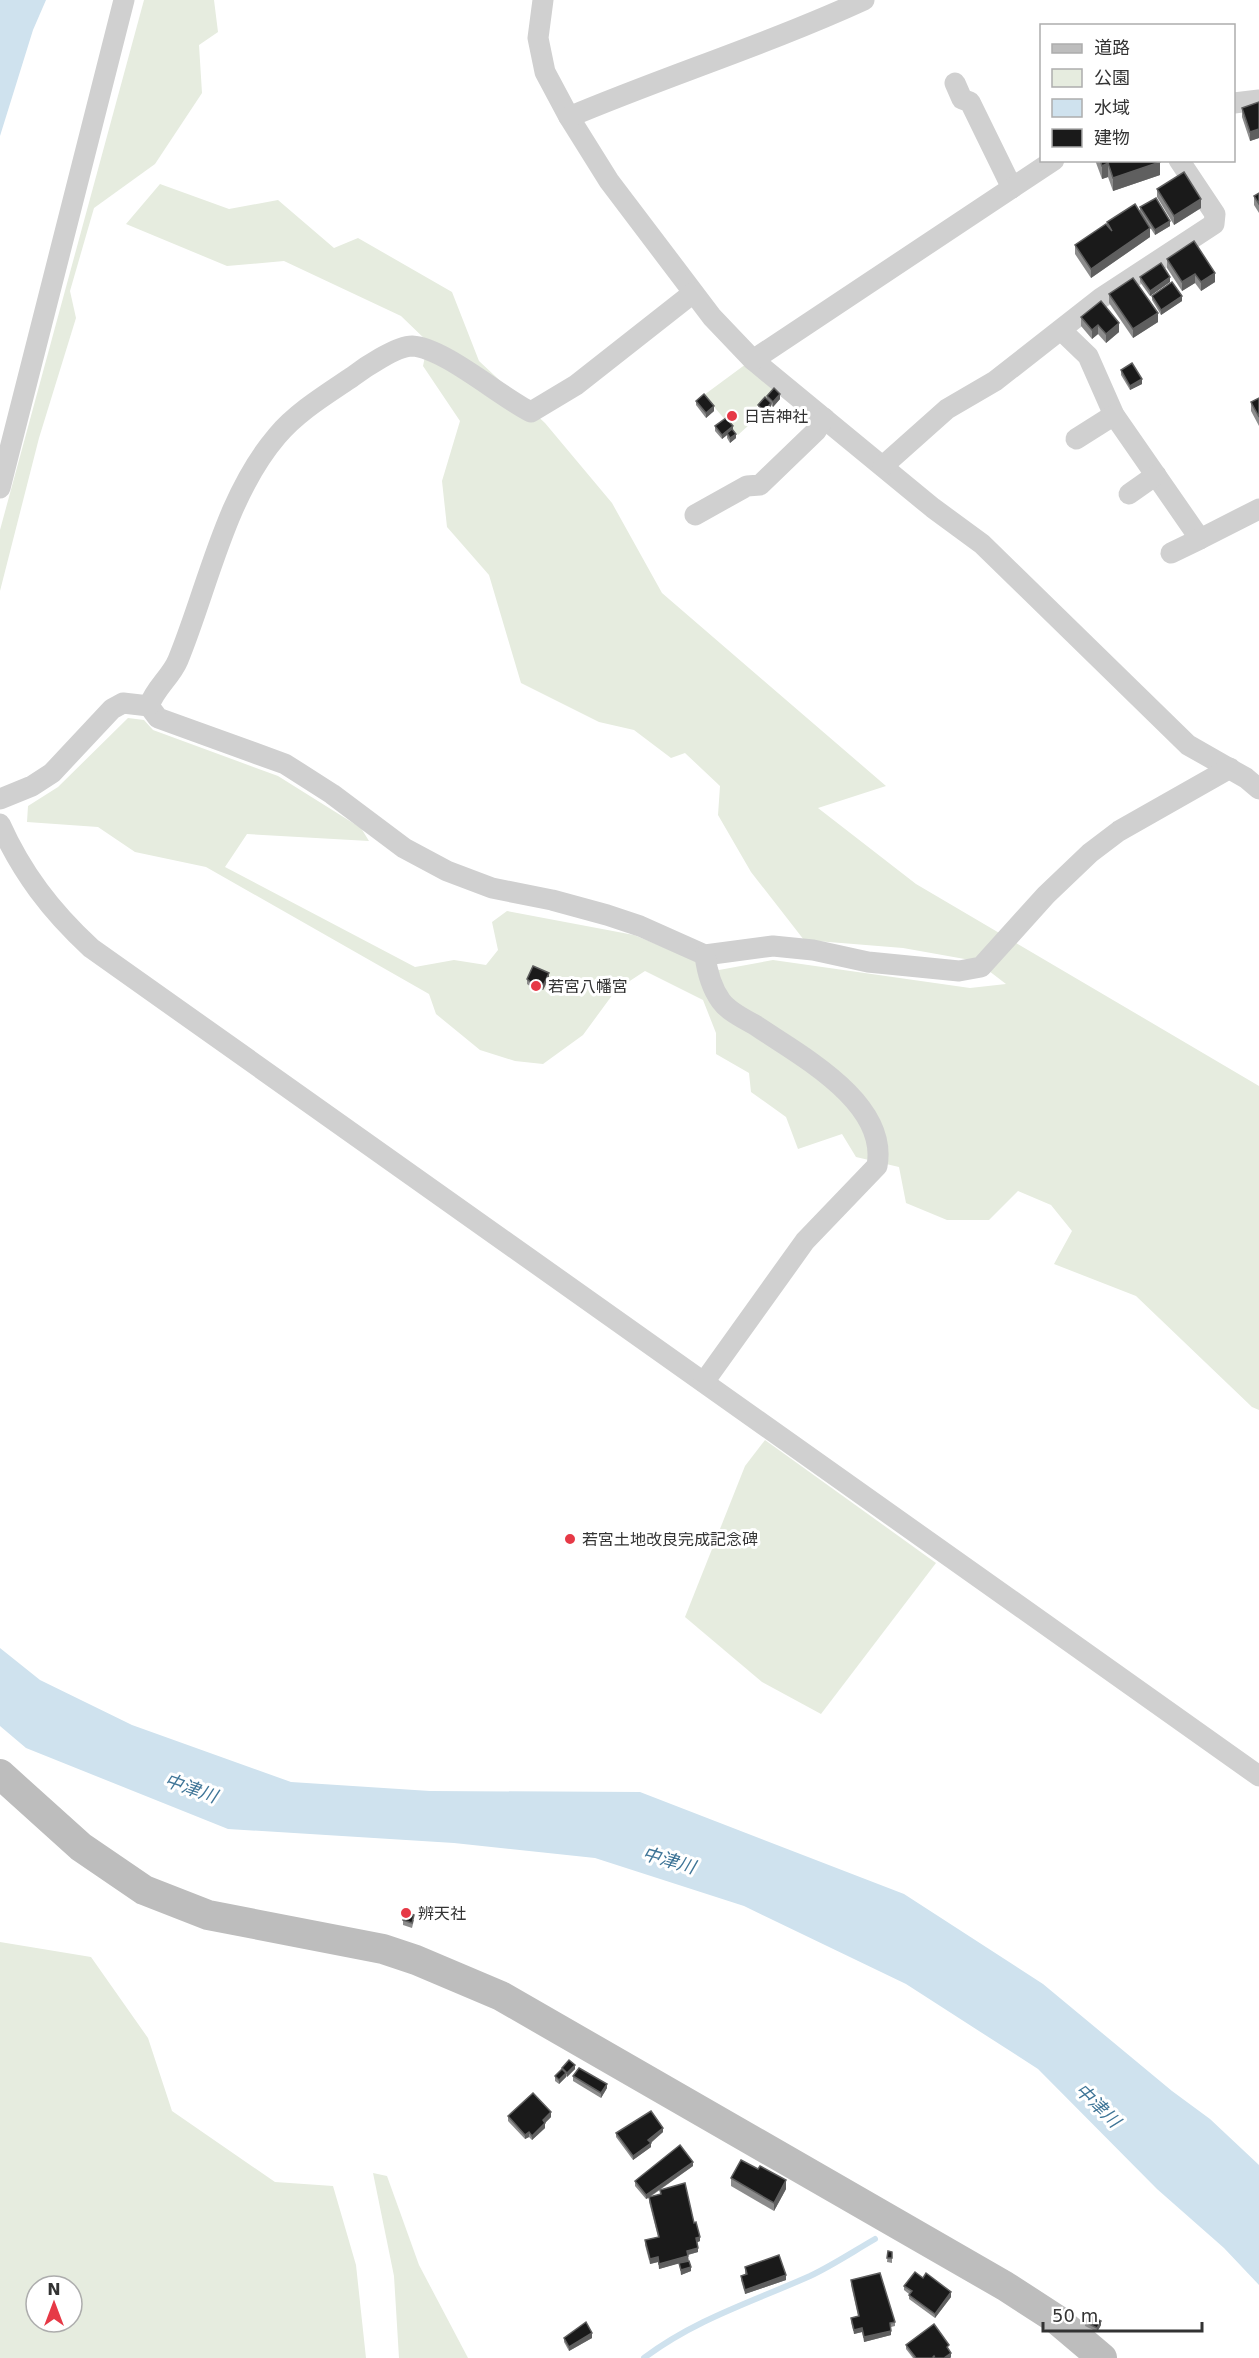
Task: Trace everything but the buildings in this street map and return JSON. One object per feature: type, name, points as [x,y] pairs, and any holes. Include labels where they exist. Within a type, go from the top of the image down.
[{"type":"street","points":[[0,488],[124,0]]},
{"type":"street","points":[[543,0],[538,38],[546,72],[568,117],[609,181],[693,293],[753,360],[982,544],[1188,745],[1248,776]]},
{"type":"street","points":[[568,117],[642,86],[822,19],[864,0]]},
{"type":"street","points":[[955,83],[962,99],[970,102],[1012,188]]},
{"type":"street","points":[[1235,103],[1259,100]]},
{"type":"street","points":[[753,360],[1051,162]]},
{"type":"street","points":[[883,466],[947,410],[995,381],[1062,331],[1101,298],[1214,224],[1215,214],[1180,162]]},
{"type":"street","points":[[149,706],[153,695],[177,662],[225,531],[255,465],[278,435],[314,404],[386,356],[409,346],[420,347],[466,370],[531,412],[576,385],[693,293]]},
{"type":"street","points":[[1062,331],[1088,356],[1114,416],[1200,539]]},
{"type":"street","points":[[1076,439],[1114,416]]},
{"type":"street","points":[[695,515],[747,486],[760,485],[816,431],[824,418]]},
{"type":"street","points":[[1129,494],[1156,476]]},
{"type":"street","points":[[1171,553],[1259,509]]},
{"type":"street","points":[[0,799],[32,786],[52,773],[112,709],[123,703],[149,706],[158,718],[285,764],[332,794],[404,848],[447,871],[492,888],[552,900],[607,915],[640,926],[705,955],[773,946],[915,967],[959,971],[981,967],[1046,895],[1090,853],[1119,831],[1248,776]]},
{"type":"street","points":[[0,824],[21,867],[40,894],[60,919],[91,948],[1259,1776]]},
{"type":"street","points":[[704,1382],[805,1241],[877,1166],[879,1156],[879,1143],[871,1127],[845,1089],[827,1074],[722,1003],[707,975],[705,955]]},
{"type":"street","points":[[0,1774],[81,1847],[144,1890],[208,1916],[383,1949],[501,1996],[1005,2286],[1056,2319],[1102,2358]]},
{"type":"green space","points":[[144,0],[214,0],[218,32],[199,45],[202,93],[155,164],[94,208],[70,291],[76,318],[39,438],[0,591],[0,530]]},
{"type":"green space","points":[[160,184],[229,209],[278,200],[334,248],[358,238],[452,292],[479,361],[545,423],[612,503],[662,593],[886,786],[818,808],[916,884],[1259,1086],[1259,1410],[1252,1407],[1136,1296],[1054,1264],[1072,1231],[1051,1205],[1018,1191],[989,1220],[947,1220],[906,1203],[899,1167],[856,1157],[842,1134],[798,1149],[786,1117],[751,1092],[749,1073],[716,1054],[716,1033],[703,1000],[645,971],[616,990],[583,1035],[543,1064],[515,1061],[480,1050],[436,1014],[429,994],[206,867],[135,852],[98,827],[27,822],[28,806],[58,787],[128,718],[144,720],[153,730],[278,776],[361,828],[369,841],[247,834],[225,867],[415,967],[454,960],[486,965],[498,950],[492,922],[507,911],[634,935],[719,970],[773,960],[970,988],[1006,984],[976,961],[903,948],[804,940],[751,872],[718,815],[720,786],[685,753],[671,758],[634,730],[599,722],[521,683],[489,575],[447,527],[442,481],[460,421],[423,366],[428,342],[401,316],[284,261],[227,266],[126,224]]},
{"type":"green space","points":[[746,364],[775,391],[755,408],[761,414],[738,435],[704,395]]},
{"type":"green space","points":[[765,1440],[936,1563],[821,1714],[762,1682],[685,1617],[745,1466]]},
{"type":"green space","points":[[0,1942],[91,1957],[148,2038],[172,2111],[275,2182],[333,2186],[356,2265],[366,2358],[0,2358]]},
{"type":"green space","points":[[373,2173],[387,2176],[419,2265],[468,2358],[399,2358],[394,2276]]},
{"type":"water","points":[[0,0],[46,0],[33,30],[0,136]]},
{"type":"water","name":"中津川","points":[[0,1648],[40,1680],[132,1725],[291,1782],[430,1791],[640,1792],[904,1894],[1043,1984],[1172,2091],[1210,2119],[1259,2165],[1259,2285],[1224,2248],[1157,2189],[1038,2069],[906,1984],[744,1906],[595,1858],[454,1843],[228,1829],[26,1748],[0,1726]]},
{"type":"waterway","points":[[644,2358],[684,2332],[810,2276],[875,2239]]},
{"type":"place","name":"日吉神社","points":[[732,416]]},
{"type":"place","name":"若宮八幡宮","points":[[536,986]]},
{"type":"place","name":"若宮土地改良完成記念碑","points":[[570,1539]]},
{"type":"place","name":"辨天社","points":[[406,1913]]}]
